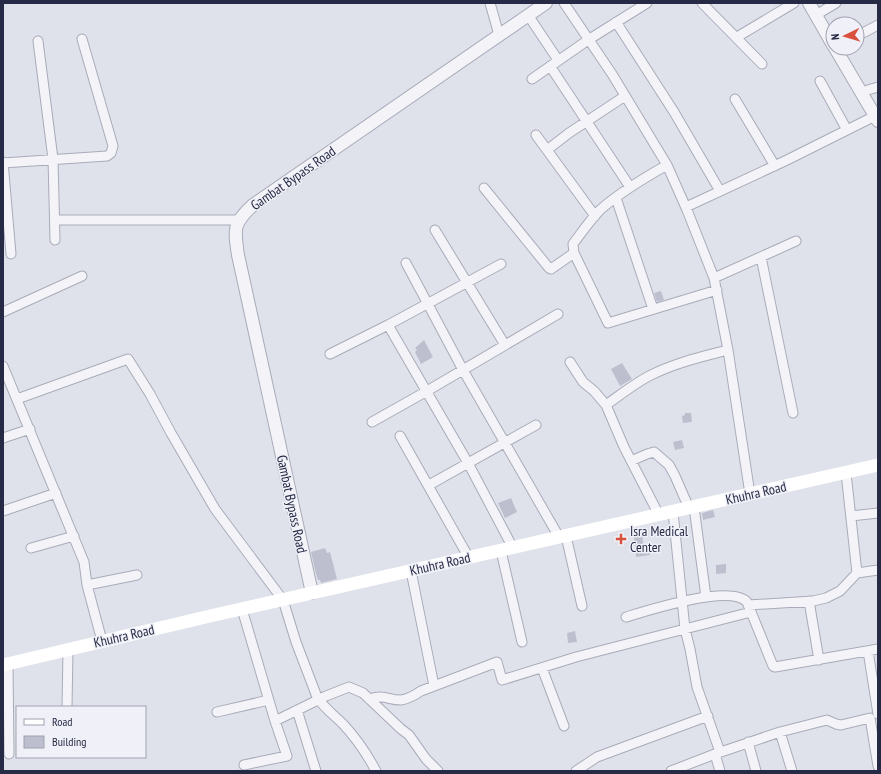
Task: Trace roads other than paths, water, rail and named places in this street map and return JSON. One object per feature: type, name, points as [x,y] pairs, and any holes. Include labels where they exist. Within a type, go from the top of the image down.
[{"type":"main road","name":"Khuhra Road","points":[[5,664],[878,465]]},
{"type":"street","points":[[490,3],[499,35]]},
{"type":"street","name":"Gambat Bypass Road","points":[[312,593],[238,255],[236,228],[238,220],[241,215],[253,205],[546,3]]},
{"type":"street","points":[[564,3],[612,74],[667,165],[686,207],[714,278],[728,350],[750,494]]},
{"type":"street","points":[[532,79],[588,40],[647,3]]},
{"type":"street","points":[[702,3],[762,64]]},
{"type":"street","points":[[737,38],[794,3]]},
{"type":"street","points":[[809,3],[825,31]]},
{"type":"street","points":[[816,15],[836,3]]},
{"type":"street","points":[[528,15],[558,60]]},
{"type":"street","points":[[616,22],[674,112],[720,191]]},
{"type":"street","points":[[865,32],[878,25]]},
{"type":"street","points":[[11,254],[3,163],[107,156],[111,153],[113,146],[82,39]]},
{"type":"street","points":[[38,41],[53,159],[56,240]]},
{"type":"street","points":[[686,207],[847,130],[876,119],[840,56]]},
{"type":"street","points":[[550,66],[630,187]]},
{"type":"street","points":[[820,81],[847,130]]},
{"type":"street","points":[[861,92],[878,87]]},
{"type":"street","points":[[547,150],[625,96]]},
{"type":"street","points":[[735,99],[774,166]]},
{"type":"street","points":[[536,135],[595,216]]},
{"type":"street","points":[[667,165],[639,180],[602,209],[573,244],[574,253],[608,323],[717,290]]},
{"type":"street","points":[[484,188],[549,268],[555,267],[574,253]]},
{"type":"street","points":[[616,198],[653,309]]},
{"type":"street","points":[[56,220],[238,220]]},
{"type":"street","points":[[435,230],[505,345]]},
{"type":"street","points":[[714,278],[796,241]]},
{"type":"street","points":[[761,257],[793,413]]},
{"type":"street","points":[[406,263],[463,370],[562,537],[582,606]]},
{"type":"street","points":[[330,354],[428,304],[501,264]]},
{"type":"street","points":[[3,312],[82,276]]},
{"type":"street","points":[[372,422],[558,314]]},
{"type":"street","points":[[388,325],[468,463],[507,549],[522,642]]},
{"type":"street","points":[[606,405],[636,383],[651,375],[677,364],[728,350]]},
{"type":"street","points":[[17,399],[128,359],[153,398],[171,434],[215,509],[283,600],[296,642],[319,700],[344,725],[356,740],[376,771]]},
{"type":"street","points":[[570,362],[583,382],[594,391],[606,405],[631,461],[659,515]]},
{"type":"street","points":[[3,366],[84,562],[87,585],[102,642]]},
{"type":"street","points":[[428,485],[536,425]]},
{"type":"street","points":[[3,438],[30,429]]},
{"type":"street","points":[[400,436],[469,558]]},
{"type":"street","points":[[631,461],[654,452],[665,461],[673,472],[692,507],[706,598]]},
{"type":"street","points":[[846,473],[857,573]]},
{"type":"street","points":[[3,510],[56,492]]},
{"type":"street","points":[[673,512],[681,602],[685,629],[697,687],[708,716],[720,771]]},
{"type":"street","points":[[851,516],[878,513]]},
{"type":"street","points":[[31,548],[74,536]]},
{"type":"street","points":[[369,699],[382,696],[400,700],[410,698],[421,691],[497,662],[502,680],[576,657],[685,629],[750,609],[826,598],[835,594],[845,586],[857,573],[878,570]]},
{"type":"street","points":[[411,571],[434,686]]},
{"type":"street","points":[[87,585],[137,575]]},
{"type":"street","points":[[626,617],[681,602],[706,598],[738,597],[744,599],[750,609],[773,666],[775,667],[878,649]]},
{"type":"street","points":[[809,601],[819,660]]},
{"type":"street","points":[[242,609],[275,721],[287,756],[244,765]]},
{"type":"street","points":[[67,706],[68,650]]},
{"type":"street","points":[[868,651],[878,714]]},
{"type":"street","points":[[5,664],[9,754]]},
{"type":"street","points":[[542,668],[564,726]]},
{"type":"street","points":[[275,721],[319,700],[349,688],[363,693],[401,729],[410,735],[426,759],[438,771]]},
{"type":"street","points":[[217,712],[269,700]]},
{"type":"street","points":[[297,710],[316,771]]},
{"type":"street","points":[[576,771],[598,757],[708,716]]},
{"type":"street","points":[[671,771],[717,753],[780,732],[827,720],[841,725],[870,718],[874,721],[878,766]]},
{"type":"street","points":[[780,732],[792,771]]},
{"type":"street","points":[[748,742],[756,771]]},
{"type":"place","name":"Isra Medical Center","points":[[621,539]]}]
